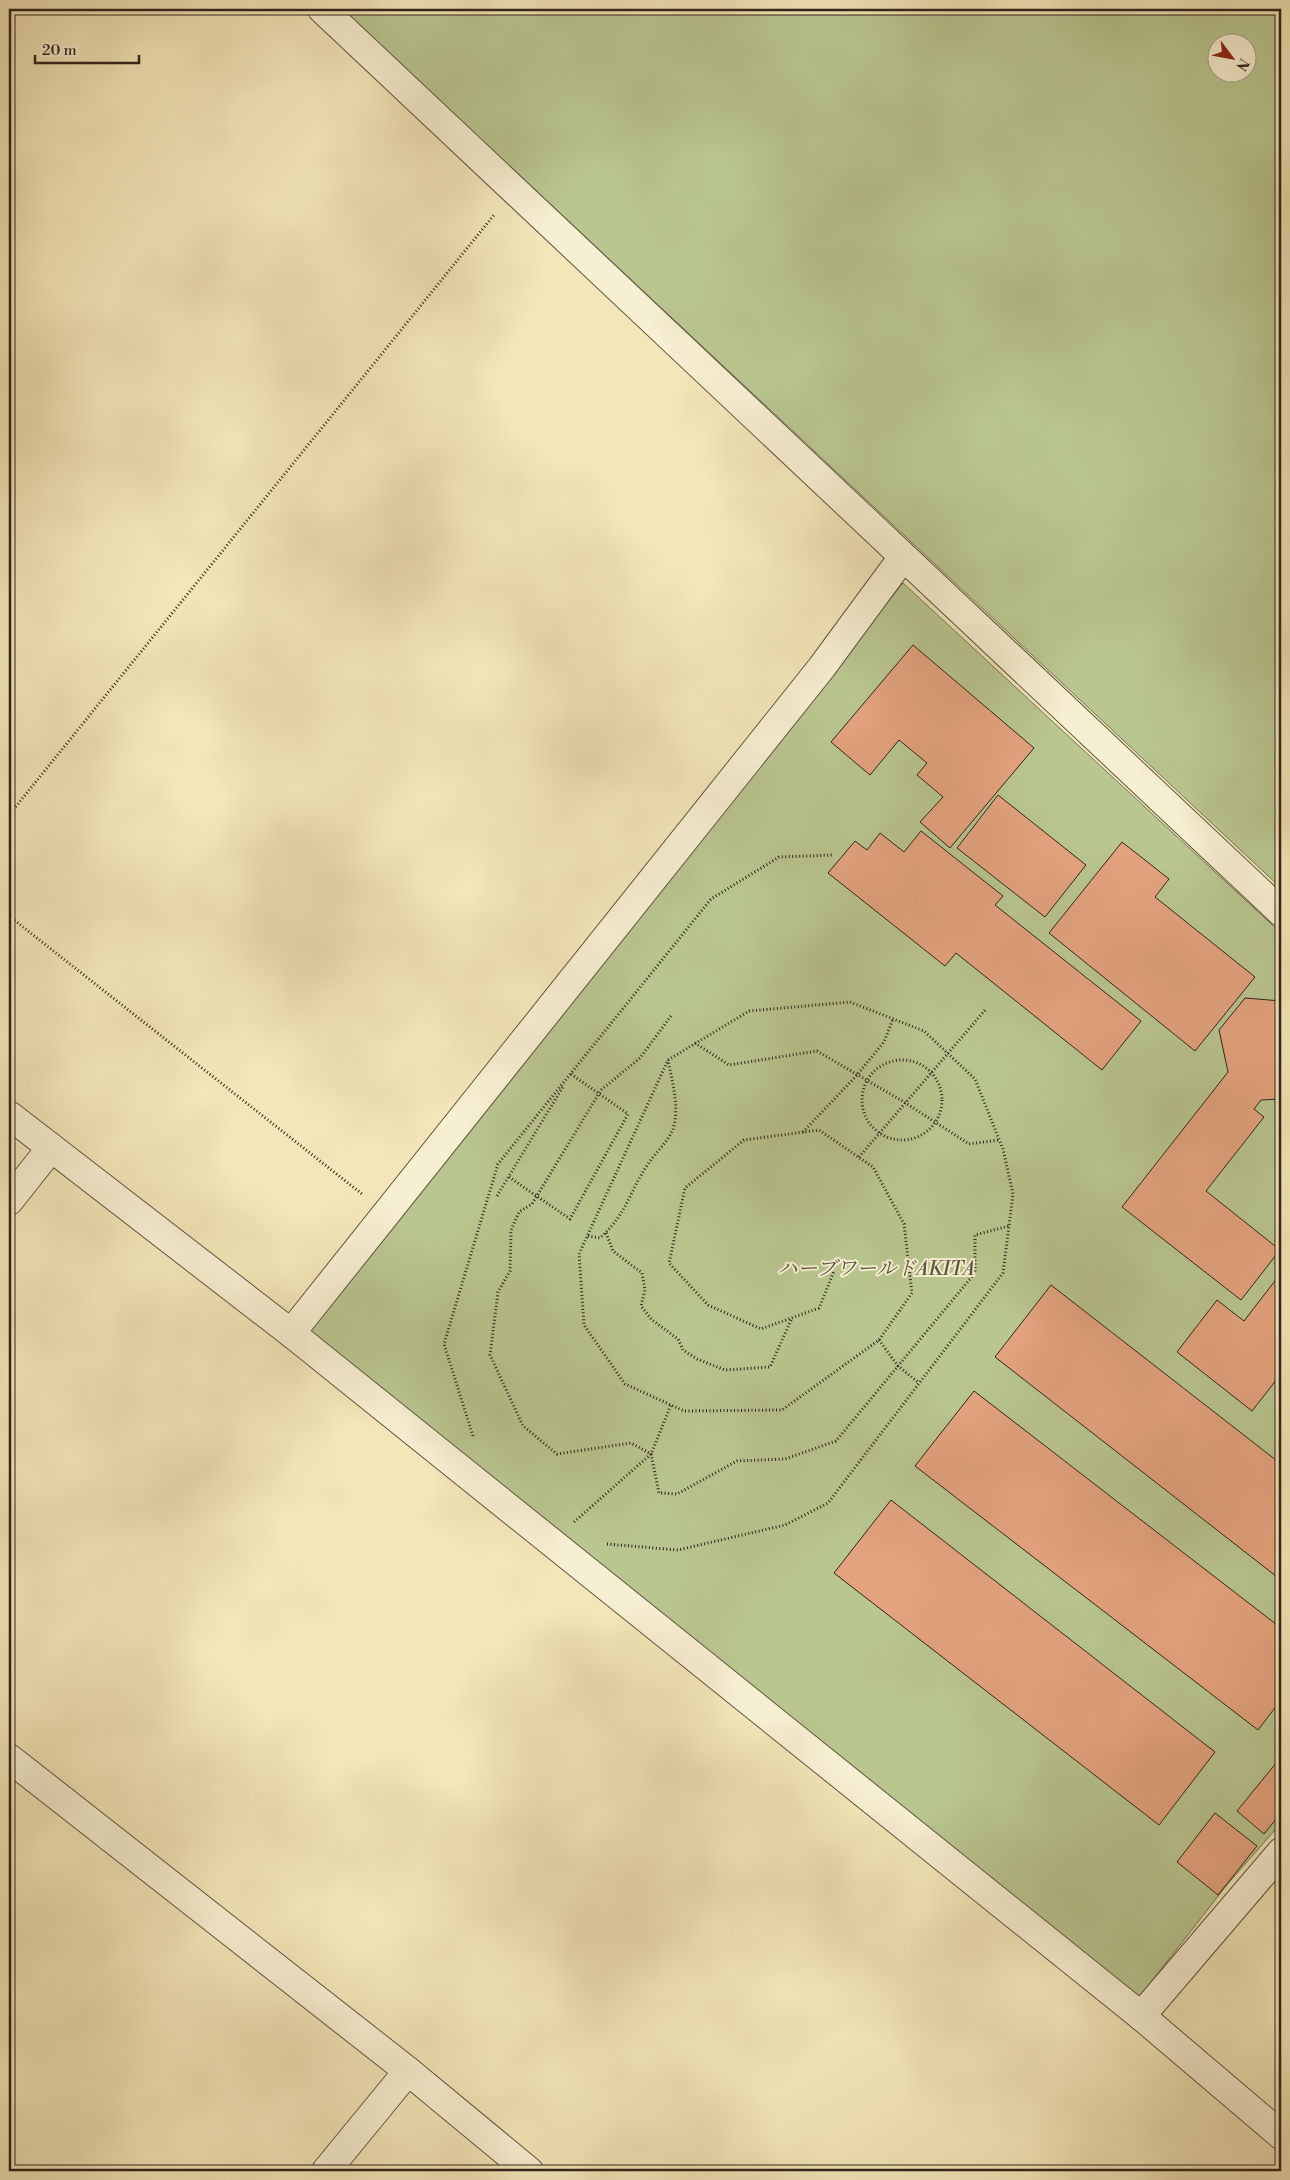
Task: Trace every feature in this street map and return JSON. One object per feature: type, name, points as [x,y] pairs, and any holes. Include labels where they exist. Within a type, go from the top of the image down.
[{"type":"street","points":[[322,9],[1281,912]]},
{"type":"street","points":[[291,1333],[822,667],[902,557]]},
{"type":"street","points":[[9,1115],[291,1333],[1141,2016],[1281,2135]]},
{"type":"street","points":[[9,1201],[51,1148]]},
{"type":"street","points":[[9,1758],[408,2071],[529,2171]]},
{"type":"street","points":[[1141,2016],[1281,1852]]},
{"type":"street","points":[[326,2171],[408,2071]]},
{"type":"path","points":[[9,816],[514,191]]},
{"type":"path","points":[[478,1443],[472,1435],[444,1344],[498,1164],[711,899],[779,857],[834,855]]},
{"type":"path","points":[[9,916],[386,1212]]},
{"type":"path","points":[[602,1544],[678,1550],[785,1525],[828,1503],[1003,1273],[1013,1194],[999,1140],[975,1079],[924,1031],[850,1002],[748,1010],[668,1060],[579,1254],[584,1325],[625,1384],[684,1411],[782,1410],[878,1340],[912,1293],[904,1224],[873,1167],[819,1130],[744,1140],[685,1188],[670,1263],[708,1305],[761,1329],[819,1308],[834,1271]]},
{"type":"path","points":[[859,1157],[904,1102],[986,1009]]},
{"type":"path","points":[[671,1016],[640,1058],[599,1094],[537,1197],[532,1204],[519,1212],[511,1230],[510,1271],[498,1292],[490,1355],[523,1426],[557,1454],[631,1443],[651,1454],[659,1493],[677,1494],[737,1461],[785,1459],[836,1441],[975,1273],[974,1235],[1009,1226]]},
{"type":"path","points":[[803,1132],[884,1042],[893,1019]]},
{"type":"path","points":[[695,1043],[729,1064],[817,1051],[904,1102],[970,1144],[999,1140]]},
{"type":"path","points":[[903,1059],[916,1061],[928,1068],[938,1079],[942,1092],[943,1105],[936,1123],[921,1136],[909,1140],[896,1140],[883,1136],[873,1128],[865,1117],[862,1091],[867,1081],[877,1068],[889,1061],[903,1059]]},
{"type":"path","points":[[588,1236],[600,1238],[606,1233],[624,1210],[648,1164],[673,1130],[676,1101],[668,1060]]},
{"type":"path","points":[[509,1177],[570,1219],[628,1114],[571,1074]]},
{"type":"path","points":[[497,1196],[571,1074]]},
{"type":"path","points":[[606,1233],[613,1251],[642,1273],[645,1290],[641,1306],[652,1320],[678,1339],[683,1350],[697,1359],[725,1370],[770,1367],[792,1317]]},
{"type":"path","points":[[878,1340],[898,1366],[919,1383]]},
{"type":"path","points":[[572,1524],[651,1454],[671,1405]]},
{"type":"green space","points":[[342,9],[1281,9],[1281,888]]},
{"type":"green space","name":"ハーブワールドAKITA","points":[[903,583],[1281,933],[1281,1823],[1226,1886],[1137,2000],[307,1329]]},
{"type":"building","points":[[913,645],[1034,748],[950,848],[920,822],[943,797],[917,775],[927,763],[899,740],[870,775],[831,742]]},
{"type":"building","points":[[998,795],[1086,865],[1045,917],[957,848]]},
{"type":"building","points":[[921,831],[1003,896],[995,905],[1141,1021],[1102,1070],[956,953],[945,966],[828,873],[855,841],[867,850],[880,833],[904,852]]},
{"type":"building","points":[[1122,842],[1169,879],[1155,897],[1255,977],[1195,1051],[1049,933]]},
{"type":"building","points":[[1245,998],[1281,1001],[1281,1099],[1261,1100],[1254,1109],[1264,1117],[1206,1191],[1280,1250],[1241,1300],[1122,1207],[1228,1072],[1219,1030]]},
{"type":"building","points":[[1281,1273],[1281,1374],[1252,1411],[1177,1352],[1217,1300],[1244,1321]]},
{"type":"building","points":[[1051,1285],[1281,1464],[1281,1580],[995,1357]]},
{"type":"building","points":[[974,1391],[1281,1628],[1281,1700],[1258,1730],[915,1466]]},
{"type":"building","points":[[891,1500],[1215,1752],[1159,1825],[834,1573]]},
{"type":"building","points":[[1281,1757],[1281,1813],[1264,1834],[1237,1811]]},
{"type":"building","points":[[1215,1813],[1257,1846],[1218,1895],[1177,1862]]}]
